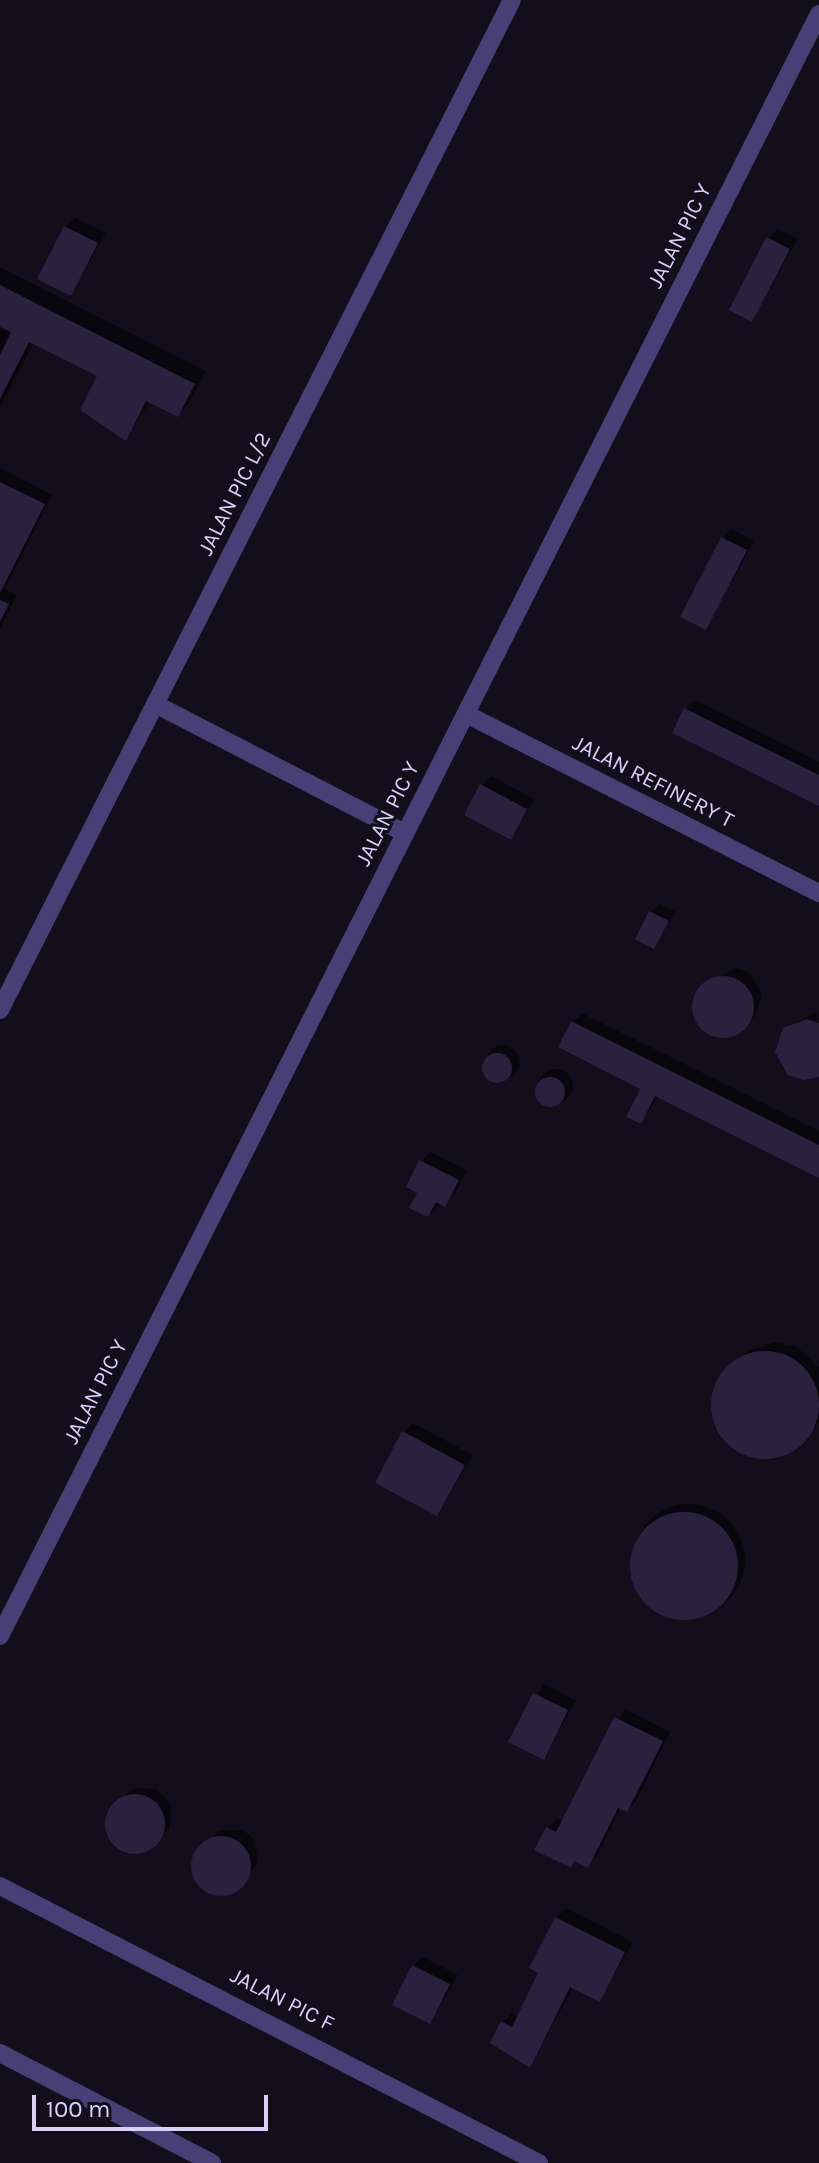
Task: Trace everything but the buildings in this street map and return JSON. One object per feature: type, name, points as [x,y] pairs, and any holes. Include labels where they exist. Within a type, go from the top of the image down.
[{"type":"street","name":"JALAN PIC L/2","points":[[0,1010],[512,0]]},
{"type":"street","name":"JALAN PIC Y","points":[[0,1636],[819,14]]},
{"type":"street","points":[[155,704],[405,833]]},
{"type":"street","name":"JALAN REFINERY T","points":[[466,714],[819,893]]},
{"type":"street","name":"JALAN PIC F","points":[[0,1886],[539,2163]]},
{"type":"street","points":[[0,2053],[212,2163]]}]
